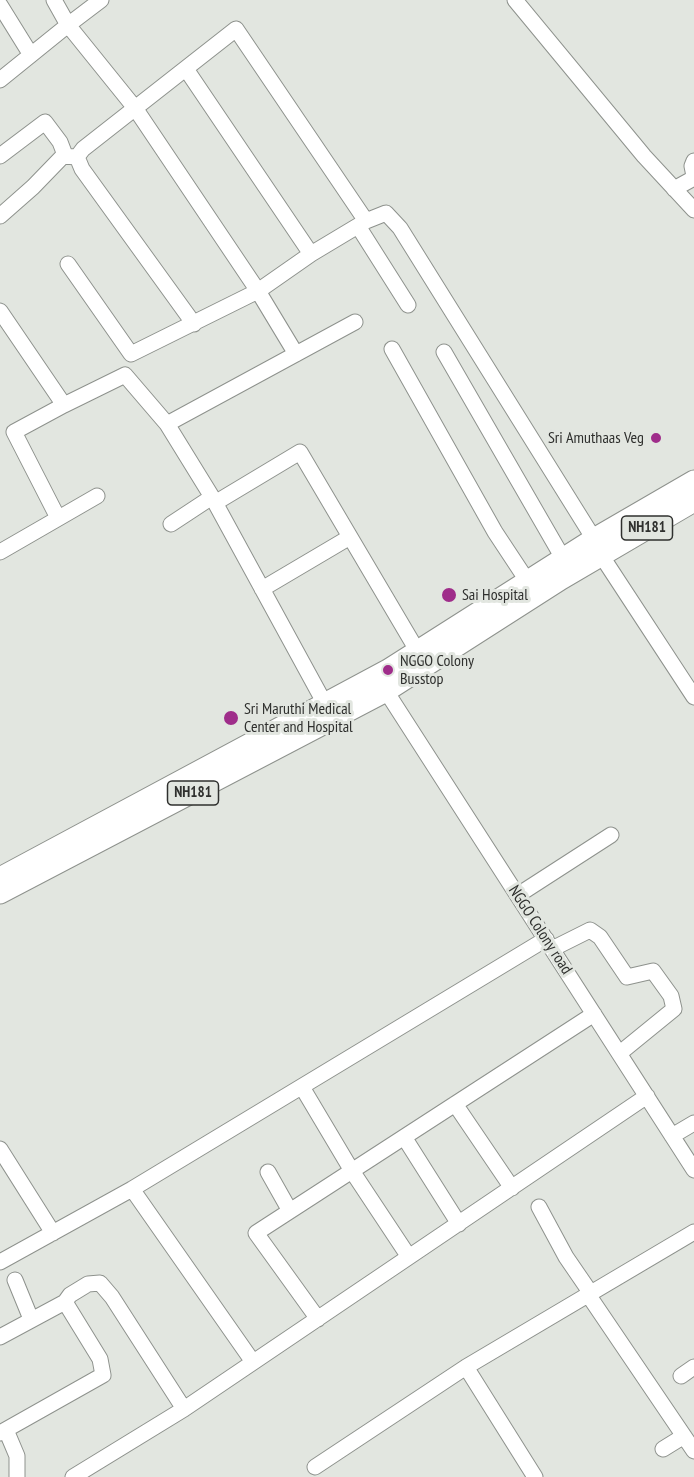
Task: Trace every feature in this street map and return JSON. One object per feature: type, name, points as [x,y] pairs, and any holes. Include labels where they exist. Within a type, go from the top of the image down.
[{"type":"highway","name":"NH181","points":[[0,893],[381,684],[597,547],[694,482]]},
{"type":"highway","name":"NH181","points":[[0,878],[325,704],[381,684],[418,651],[564,560],[597,547],[694,501]]},
{"type":"street","points":[[54,0],[68,25],[135,108],[258,291],[296,354]]},
{"type":"street","points":[[0,80],[101,0]]},
{"type":"street","points":[[514,0],[694,210]]},
{"type":"street","points":[[0,5],[31,55]]},
{"type":"street","points":[[0,216],[71,156],[236,29],[362,224],[408,305]]},
{"type":"street","points":[[186,69],[311,254]]},
{"type":"street","points":[[0,156],[45,122],[82,169],[194,324]]},
{"type":"street","points":[[674,189],[694,177],[692,166],[694,161]]},
{"type":"street","points":[[68,264],[131,354],[258,291],[311,254],[362,224],[386,213],[400,228],[597,547],[694,697]]},
{"type":"street","points":[[0,311],[64,405]]},
{"type":"street","points":[[167,424],[355,322]]},
{"type":"street","points":[[392,349],[495,532],[528,582]]},
{"type":"street","points":[[444,352],[564,560]]},
{"type":"street","points":[[57,516],[14,432],[125,375],[167,424],[213,500],[325,704]]},
{"type":"street","points":[[171,524],[300,452],[418,651]]},
{"type":"street","points":[[0,552],[57,516],[96,496]]},
{"type":"street","points":[[262,589],[350,537]]},
{"type":"street","name":"NGGO Colony road","points":[[381,684],[694,1170]]},
{"type":"street","points":[[518,895],[611,835]]},
{"type":"street","points":[[0,1262],[132,1190],[302,1087],[549,944],[590,930],[600,937],[627,977],[653,971],[671,996],[674,1009],[620,1053]]},
{"type":"street","points":[[318,1319],[256,1233],[594,1014]]},
{"type":"street","points":[[302,1087],[352,1171],[409,1257]]},
{"type":"street","points":[[73,1477],[94,1472],[647,1096]]},
{"type":"street","points":[[455,1104],[512,1188]]},
{"type":"street","points":[[672,1136],[694,1123]]},
{"type":"street","points":[[404,1137],[459,1224]]},
{"type":"street","points":[[0,1149],[5,1170],[53,1233]]},
{"type":"street","points":[[268,1172],[290,1211]]},
{"type":"street","points":[[132,1190],[253,1362]]},
{"type":"street","points":[[539,1207],[588,1292],[694,1450]]},
{"type":"street","points":[[315,1467],[466,1367],[588,1292],[694,1232]]},
{"type":"street","points":[[15,1280],[31,1319]]},
{"type":"street","points":[[0,1337],[65,1302],[78,1289],[94,1281],[100,1283],[112,1297],[184,1410]]},
{"type":"street","points":[[16,1477],[17,1456],[3,1431],[104,1375],[100,1359],[65,1302]]},
{"type":"street","points":[[466,1367],[535,1477]]},
{"type":"street","points":[[663,1449],[684,1436]]},
{"type":"place","name":"Sri Amuthaas Veg","points":[[656,438]]},
{"type":"place","name":"Sai Hospital","points":[[449,595]]},
{"type":"place","name":"NGGO Colony Busstop","points":[[388,670]]},
{"type":"place","name":"Sri Maruthi Medical Center and Hospital","points":[[231,718]]}]
